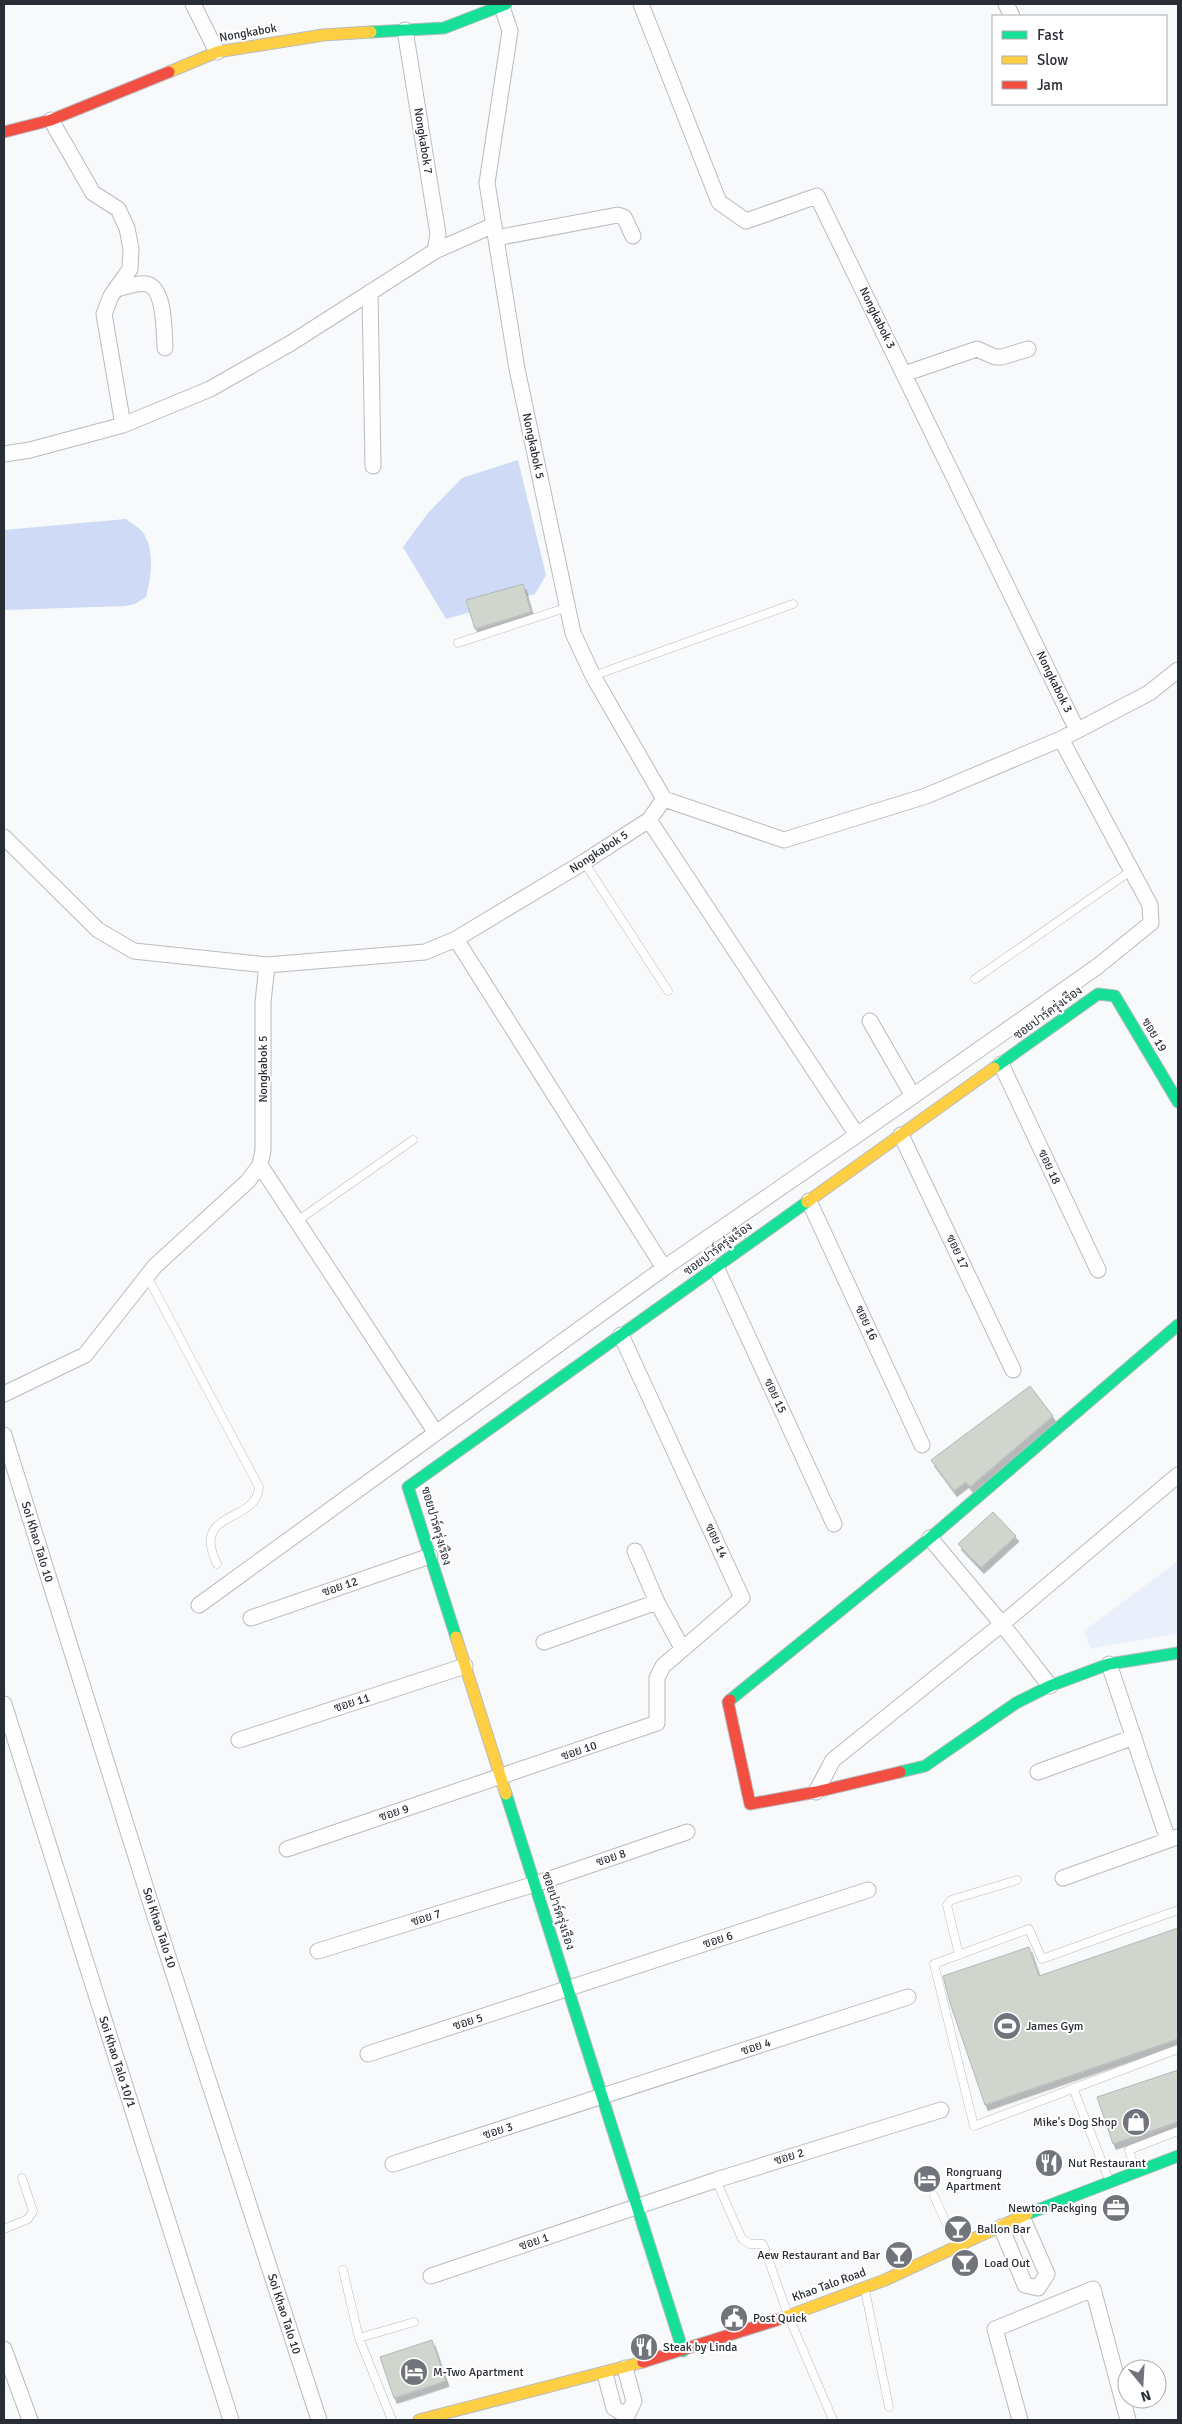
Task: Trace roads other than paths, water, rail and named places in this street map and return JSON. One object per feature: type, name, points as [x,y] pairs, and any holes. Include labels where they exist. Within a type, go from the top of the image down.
[{"type":"street","points":[[193,4],[217,52]]},
{"type":"street","name":"Nongkabok 3","points":[[641,4],[719,202],[746,221],[818,196],[1077,730]]},
{"type":"street","name":"Nongkabok","points":[[4,132],[51,120],[217,52],[323,35],[444,28],[504,6]]},
{"type":"street","name":"Nongkabok 5","points":[[260,1165],[263,1150],[263,1002],[266,964],[425,952],[456,939],[584,862],[649,820],[664,799],[592,676],[574,633],[517,370],[487,183],[510,31],[504,6]]},
{"type":"street","name":"Nongkabok 7","points":[[406,30],[438,234],[435,251]]},
{"type":"street","points":[[51,120],[93,193],[118,209],[127,228],[131,249],[130,268],[116,288],[104,314],[123,424]]},
{"type":"street","points":[[4,454],[30,450],[123,424],[210,389],[290,343],[435,251],[495,231],[618,215],[624,217],[634,236]]},
{"type":"street","points":[[116,288],[146,283],[155,287],[160,295],[165,348]]},
{"type":"street","points":[[370,292],[372,466]]},
{"type":"street","points":[[904,374],[978,349],[995,357],[1002,357],[1028,349]]},
{"type":"street","points":[[664,799],[784,840],[926,796],[1061,739],[1149,693],[1178,670]]},
{"type":"street","points":[[199,1605],[664,1268],[1098,966],[1151,923],[1150,904],[1061,739]]},
{"type":"street","points":[[649,820],[857,1134]]},
{"type":"street","points":[[4,837],[98,930],[134,951],[266,964]]},
{"type":"street","points":[[456,939],[664,1268]]},
{"type":"street","name":"ซอยปาร์ครุ่งเรือง","points":[[683,2351],[408,1487],[1098,994]]},
{"type":"street","name":"ซอย 19","points":[[1098,994],[1115,996],[1178,1102]]},
{"type":"street","points":[[870,1021],[913,1096]]},
{"type":"street","name":"ซอย 18","points":[[1001,1064],[1098,1270]]},
{"type":"street","name":"ซอย 17","points":[[901,1135],[1013,1370]]},
{"type":"street","points":[[4,1394],[85,1355],[148,1278],[155,1266],[248,1182],[260,1165],[436,1433]]},
{"type":"street","name":"ซอย 16","points":[[809,1200],[922,1445]]},
{"type":"street","name":"ซอย 15","points":[[716,1267],[834,1524]]},
{"type":"street","points":[[1178,1325],[930,1538],[728,1702],[750,1804],[816,1792],[926,1766],[1016,1703],[1050,1686],[1109,1664],[1178,1653]]},
{"type":"street","name":"ซอย 14","points":[[621,1335],[742,1598],[663,1666],[656,1678],[657,1723]]},
{"type":"street","name":"Soi Khao Talo 10","points":[[4,1435],[148,1895],[319,2420]]},
{"type":"street","points":[[816,1792],[833,1760],[1002,1624],[1178,1475]]},
{"type":"street","points":[[930,1538],[1002,1624],[1050,1686]]},
{"type":"street","points":[[635,1551],[657,1602],[682,1648]]},
{"type":"street","name":"ซอย 12","points":[[251,1618],[430,1556]]},
{"type":"street","points":[[544,1642],[657,1602]]},
{"type":"street","points":[[1063,1878],[1173,1838],[1134,1737],[1109,1664]]},
{"type":"street","name":"ซอย 11","points":[[239,1740],[465,1666]]},
{"type":"street","name":"Soi Khao Talo 10/1","points":[[4,1704],[231,2420]]},
{"type":"street","name":"ซอย 10","points":[[501,1778],[657,1723]]},
{"type":"street","points":[[1038,1772],[1134,1737]]},
{"type":"street","name":"ซอย 9","points":[[287,1849],[501,1778]]},
{"type":"street","name":"ซอย 8","points":[[535,1884],[687,1832]]},
{"type":"street","name":"ซอย 7","points":[[318,1951],[535,1884]]},
{"type":"street","name":"ซอย 6","points":[[568,1990],[868,1890]]},
{"type":"street","name":"ซอย 5","points":[[368,2054],[568,1990]]},
{"type":"street","name":"ซอย 4","points":[[603,2098],[908,1997]]},
{"type":"street","name":"ซอย 3","points":[[393,2164],[603,2098]]},
{"type":"street","name":"ซอย 2","points":[[637,2207],[716,2180],[941,2110]]},
{"type":"street","name":"Khao Talo Road","points":[[419,2420],[465,2415],[683,2351],[788,2315],[864,2288],[1109,2180],[1178,2156]]},
{"type":"street","name":"ซอย 1","points":[[431,2276],[637,2207]]},
{"type":"street","points":[[1022,2217],[1047,2274],[1038,2288]]},
{"type":"street","points":[[1001,2227],[1025,2285],[1038,2288]]},
{"type":"street","points":[[1038,2288],[1045,2308]]},
{"type":"street","points":[[1020,2420],[995,2330],[1093,2289],[1128,2420]]},
{"type":"street","points":[[4,2349],[30,2420]]},
{"type":"street","points":[[605,2374],[614,2408],[628,2418],[634,2401],[625,2368]]},
{"type":"lane","points":[[592,676],[793,604]]},
{"type":"lane","points":[[458,643],[568,607]]},
{"type":"lane","points":[[584,862],[668,991]]},
{"type":"lane","points":[[976,979],[1132,870]]},
{"type":"lane","points":[[297,1222],[413,1140]]},
{"type":"lane","points":[[148,1278],[259,1488],[259,1495],[251,1504],[214,1528],[210,1538],[212,1552],[217,1564]]},
{"type":"lane","points":[[959,1955],[947,1905],[952,1900],[1017,1880]]},
{"type":"lane","points":[[1178,1910],[1042,1959],[1030,1929],[934,1964],[974,2126],[1178,2049]]},
{"type":"lane","points":[[1073,2088],[1109,2180]]},
{"type":"lane","points":[[1136,2171],[1128,2150],[1178,2132]]},
{"type":"lane","points":[[4,2229],[28,2219],[33,2211],[22,2178]]},
{"type":"lane","points":[[716,2180],[742,2239],[750,2244],[763,2244],[788,2315],[833,2420]]},
{"type":"lane","points":[[934,2196],[957,2247]]},
{"type":"lane","points":[[343,2270],[359,2338],[392,2420]]},
{"type":"lane","points":[[864,2288],[889,2407]]},
{"type":"lane","points":[[359,2338],[414,2322]]},
{"type":"water","points":[[518,460],[546,575],[535,594],[446,619],[403,547],[428,513],[462,478]]},
{"type":"water","points":[[126,519],[143,532],[150,549],[150,573],[146,597],[135,604],[125,606],[4,610],[4,530]]},
{"type":"place","name":"James Gym","points":[[1007,2026]]},
{"type":"place","name":"Mike's Dog Shop","points":[[1136,2122]]},
{"type":"place","name":"Nut Restaurant","points":[[1049,2163]]},
{"type":"place","name":"Rongruang Apartment","points":[[927,2179]]},
{"type":"place","name":"Newton Packging","points":[[1116,2208]]},
{"type":"place","name":"Ballon Bar","points":[[958,2229]]},
{"type":"place","name":"Aew Restaurant and Bar","points":[[899,2255]]},
{"type":"place","name":"Load Out","points":[[965,2263]]},
{"type":"place","name":"Post Quick","points":[[734,2318]]},
{"type":"place","name":"Steak by Linda","points":[[644,2347]]},
{"type":"place","name":"M-Two Apartment","points":[[414,2372]]}]
